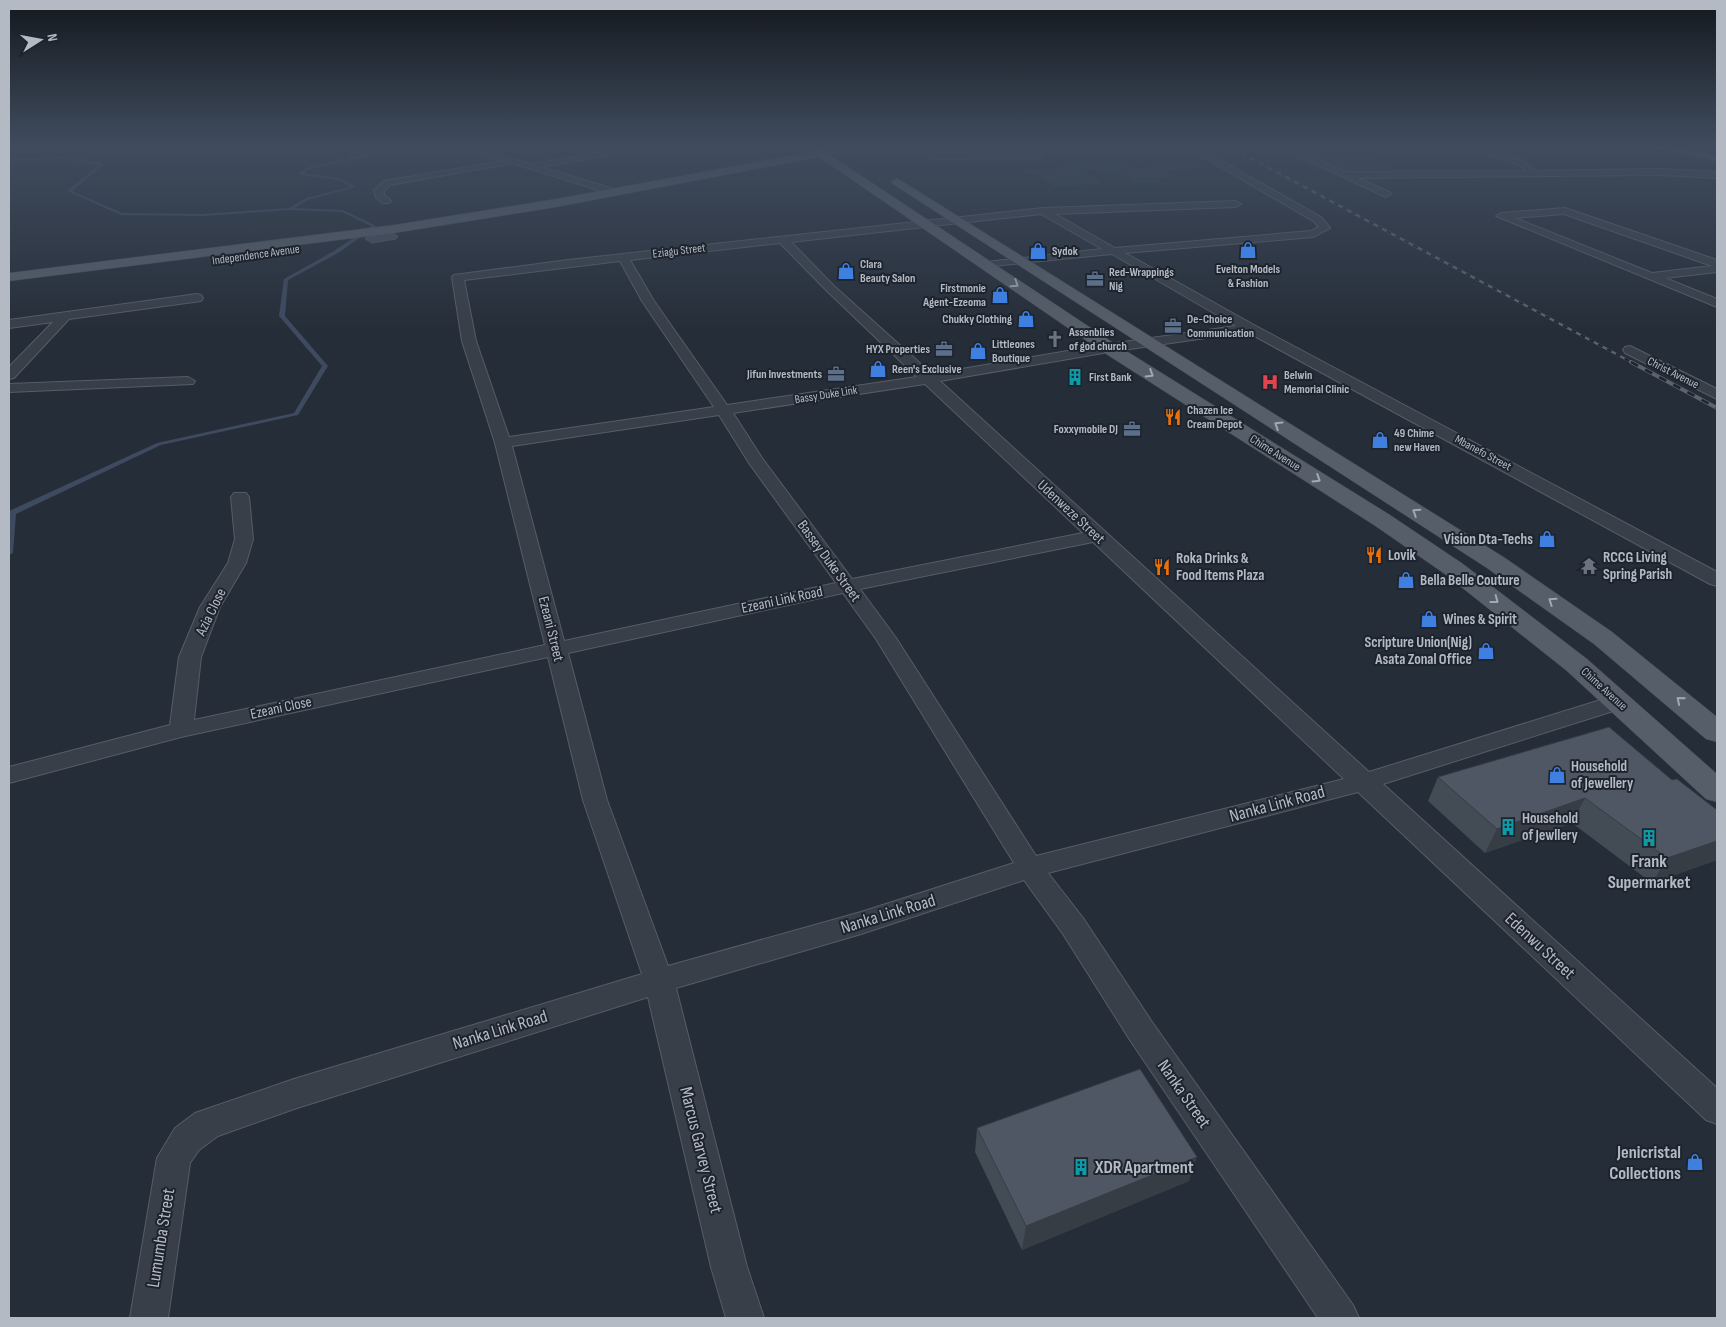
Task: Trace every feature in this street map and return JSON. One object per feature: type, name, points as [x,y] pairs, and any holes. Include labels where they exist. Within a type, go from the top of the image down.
[{"type":"main road","name":"Independence Avenue","points":[[9,277],[337,240],[372,238],[393,232],[526,208]]},
{"type":"main road","name":"Independence Avenue","points":[[9,285],[526,215],[564,208]]},
{"type":"main road","name":"Chime Avenue","points":[[904,208],[1109,348],[1382,520],[1454,569],[1530,626],[1717,791]]},
{"type":"main road","name":"Chime Avenue","points":[[934,208],[956,220],[1147,343],[1481,553],[1569,613],[1641,668],[1717,732]]},
{"type":"street","points":[[956,220],[1043,211],[1128,208]]},
{"type":"street","points":[[986,265],[1112,251],[1313,234],[1325,228],[1317,219],[1298,208]]},
{"type":"street","points":[[1717,263],[1560,210],[1501,216],[1717,303]]},
{"type":"street","name":"Mbanefo Street","points":[[1043,211],[1249,328],[1717,580]]},
{"type":"street","name":"Eziagu Street","points":[[462,275],[956,220]]},
{"type":"street","points":[[1526,227],[1595,221]]},
{"type":"street","points":[[1607,237],[1633,235]]},
{"type":"street","name":"Udenweze Street","points":[[782,239],[830,288],[1363,782]]},
{"type":"street","points":[[1563,241],[1589,239]]},
{"type":"street","name":"Bassey Duke Street","points":[[623,258],[648,301],[724,410],[754,460],[886,638],[1030,868]]},
{"type":"street","points":[[1648,276],[1717,269]]},
{"type":"street","name":"Ezeani Street","points":[[462,275],[457,279],[469,341],[503,444],[595,800],[659,981]]},
{"type":"street","points":[[9,324],[197,298]]},
{"type":"street","points":[[9,375],[66,315]]},
{"type":"street","points":[[1147,343],[1249,328]]},
{"type":"street","name":"Bassy Duke Link","points":[[503,444],[929,379],[1147,343]]},
{"type":"street","name":"Christ Avenue","points":[[1630,350],[1717,395]]},
{"type":"street","points":[[9,388],[188,380]]},
{"type":"street","name":"Azia Close","points":[[181,730],[190,657],[210,607],[237,563],[244,539],[240,497]]},
{"type":"street","name":"Ezeani Link Road","points":[[556,649],[846,586],[1096,536]]},
{"type":"street","name":"Ezeani Close","points":[[9,775],[181,730],[556,649]]},
{"type":"street","name":"Nanka Link Road","points":[[174,1158],[187,1139],[207,1124],[294,1094],[659,981],[862,923],[1030,868],[1363,782],[1618,702]]},
{"type":"street","name":"Edenwu Street","points":[[1363,782],[1717,1109]]},
{"type":"street","name":"Nanka Street","points":[[1030,868],[1073,926],[1141,1031],[1340,1318]]},
{"type":"street","name":"Marcus Garvey Street","points":[[659,981],[729,1267],[745,1318]]},
{"type":"street","name":"Lumumba Street","points":[[149,1318],[174,1158]]},
{"type":"building","points":[[1609,727],[1672,780],[1677,779],[1717,810],[1717,841],[1667,858],[1585,798],[1497,829],[1438,777]]},
{"type":"building","name":"XDR Apartment","points":[[1140,1069],[1197,1157],[1026,1226],[977,1128]]},
{"type":"waterway","points":[[107,208],[121,214],[203,215],[290,209]]},
{"type":"waterway","points":[[9,553],[12,513],[159,444],[296,414],[325,366],[282,316],[286,279],[336,252],[374,226],[343,211],[290,209]]},
{"type":"railway","points":[[1344,208],[1633,363]]},
{"type":"railway","points":[[1631,362],[1717,408]]},
{"type":"place","name":"Evelton Models & Fashion","points":[[1248,250]]},
{"type":"place","name":"Sydok","points":[[1038,251]]},
{"type":"place","name":"Clara Beauty Salon","points":[[846,271]]},
{"type":"place","name":"Red-Wrappings Nig","points":[[1095,279]]},
{"type":"place","name":"Firstmonie Agent-Ezeoma","points":[[1000,295]]},
{"type":"place","name":"Chukky Clothing","points":[[1026,319]]},
{"type":"place","name":"De-Choice Communication","points":[[1173,326]]},
{"type":"place","name":"Assenblies of god church","points":[[1055,339]]},
{"type":"place","name":"HYX Properties","points":[[944,349]]},
{"type":"place","name":"Littleones Boutique","points":[[978,351]]},
{"type":"place","name":"Reen's Exclusive","points":[[878,369]]},
{"type":"place","name":"Jifun Investments","points":[[836,374]]},
{"type":"place","name":"First Bank","points":[[1075,377]]},
{"type":"place","name":"Belwin Memorial Clinic","points":[[1270,382]]},
{"type":"place","name":"Chazen Ice Cream Depot","points":[[1173,417]]},
{"type":"place","name":"Foxxymobile DJ","points":[[1132,429]]},
{"type":"place","name":"49 Chime new Haven","points":[[1380,440]]},
{"type":"place","name":"Vision Dta-Techs","points":[[1547,539]]},
{"type":"place","name":"Lovik","points":[[1374,555]]},
{"type":"place","name":"RCCG Living Spring Parish","points":[[1589,566]]},
{"type":"place","name":"Roka Drinks & Food Items Plaza","points":[[1162,567]]},
{"type":"place","name":"Bella Belle Couture","points":[[1406,580]]},
{"type":"place","name":"Wines & Spirit","points":[[1429,619]]},
{"type":"place","name":"Scripture Union(Nig) Asata Zonal Office","points":[[1486,651]]},
{"type":"place","name":"Household of Jewellery","points":[[1557,775]]},
{"type":"place","name":"Household of Jewllery","points":[[1508,827]]},
{"type":"place","name":"Frank Supermarket","points":[[1649,838]]},
{"type":"place","name":"Jenicristal Collections","points":[[1695,1162]]},
{"type":"place","name":"XDR Apartment","points":[[1081,1167]]}]
